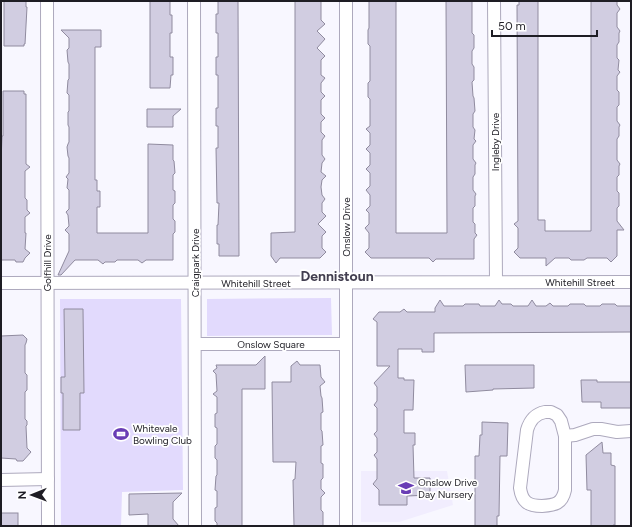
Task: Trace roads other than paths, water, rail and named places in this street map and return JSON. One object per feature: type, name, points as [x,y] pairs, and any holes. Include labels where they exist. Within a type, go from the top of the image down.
[{"type":"street","name":"Golfhill Drive","points":[[47,1],[48,526]]},
{"type":"street","name":"Craigpark Drive","points":[[194,1],[195,526]]},
{"type":"street","name":"Onslow Drive","points":[[346,1],[346,526]]},
{"type":"street","name":"Ingleby Drive","points":[[494,1],[496,282]]},
{"type":"street","name":"Whitehill Street","points":[[1,283],[631,282]]},
{"type":"street","name":"Onslow Square","points":[[195,344],[346,344]]},
{"type":"street","points":[[551,412],[557,415],[561,421],[565,436],[564,497],[555,505],[535,506],[529,504],[524,500],[520,488],[529,423],[539,414],[551,412]]},
{"type":"street","points":[[565,436],[593,429],[617,432],[631,431]]},
{"type":"street","points":[[1,480],[48,479]]},
{"type":"place","name":"Whitevale Bowling Club","points":[[121,434]]},
{"type":"place","name":"Onslow Drive Day Nursery","points":[[406,488]]},
{"type":"district","name":"Dennistoun","points":[[337,276]]}]
